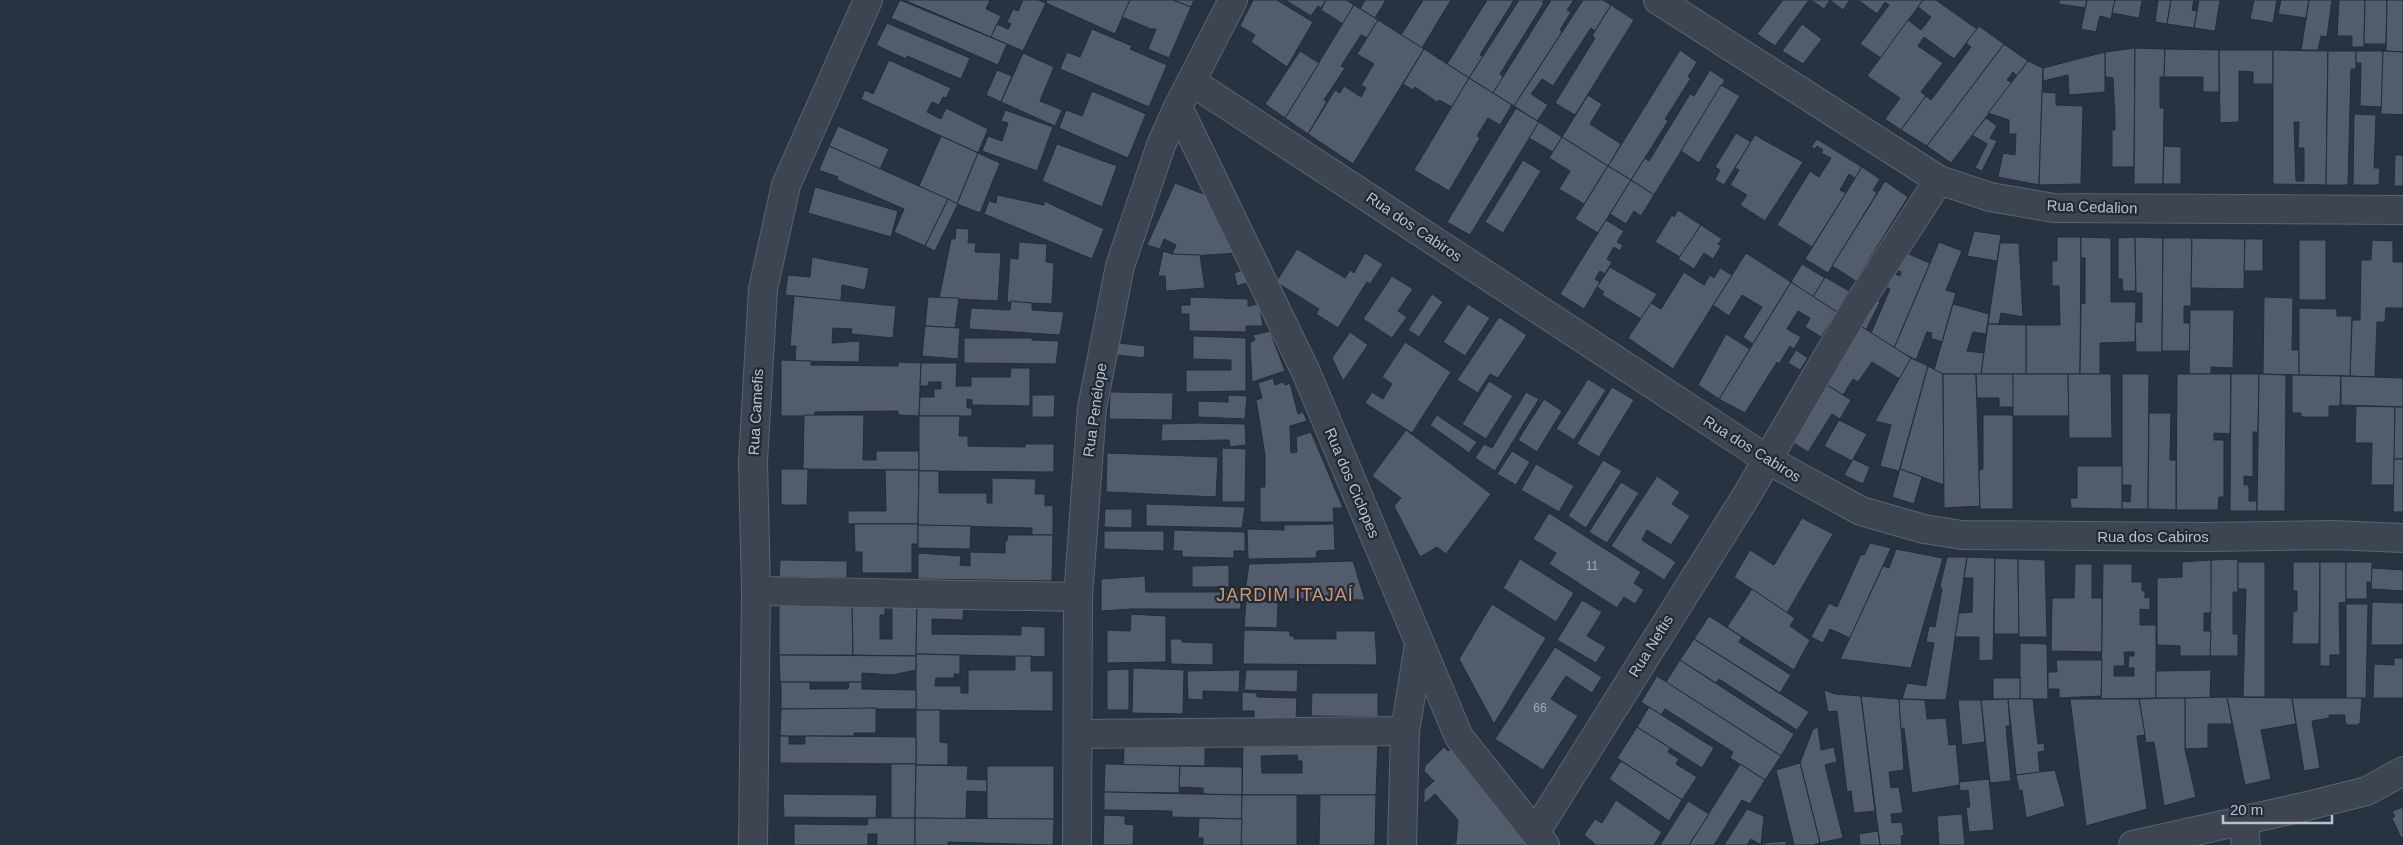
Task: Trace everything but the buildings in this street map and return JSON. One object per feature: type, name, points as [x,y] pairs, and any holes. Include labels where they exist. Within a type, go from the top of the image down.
[{"type":"street","name":"Rua Camefis","points":[[752,845],[756,591],[753,462],[763,290],[786,185],[868,0]]},
{"type":"street","name":"Rua Penélope","points":[[1078,845],[1078,597],[1092,408],[1120,266],[1161,145],[1178,107],[1233,0]]},
{"type":"street","name":"Rua Cedalion","points":[[1658,0],[1939,180],[1990,197],[2054,208],[2403,210]]},
{"type":"street","name":"Rua dos Cabiros","points":[[1192,82],[1768,460],[1862,511],[1924,530],[1962,535],[2205,537],[2332,535],[2403,538]]},
{"type":"street","name":"Rua dos Ciclopes","points":[[1178,107],[1306,372],[1419,645],[1460,737],[1540,839]]},
{"type":"street","name":"Rua Neftis","points":[[1540,839],[1768,460],[1857,306],[1939,180]]},
{"type":"street","points":[[756,591],[1078,597]]},
{"type":"street","points":[[1402,845],[1405,731],[1419,645]]},
{"type":"street","points":[[1078,734],[1405,731]]},
{"type":"street","points":[[2133,845],[2244,833],[2367,791],[2403,772]]},
{"type":"district","name":"JARDIM ITAJAÍ","points":[[1285,595]]}]
